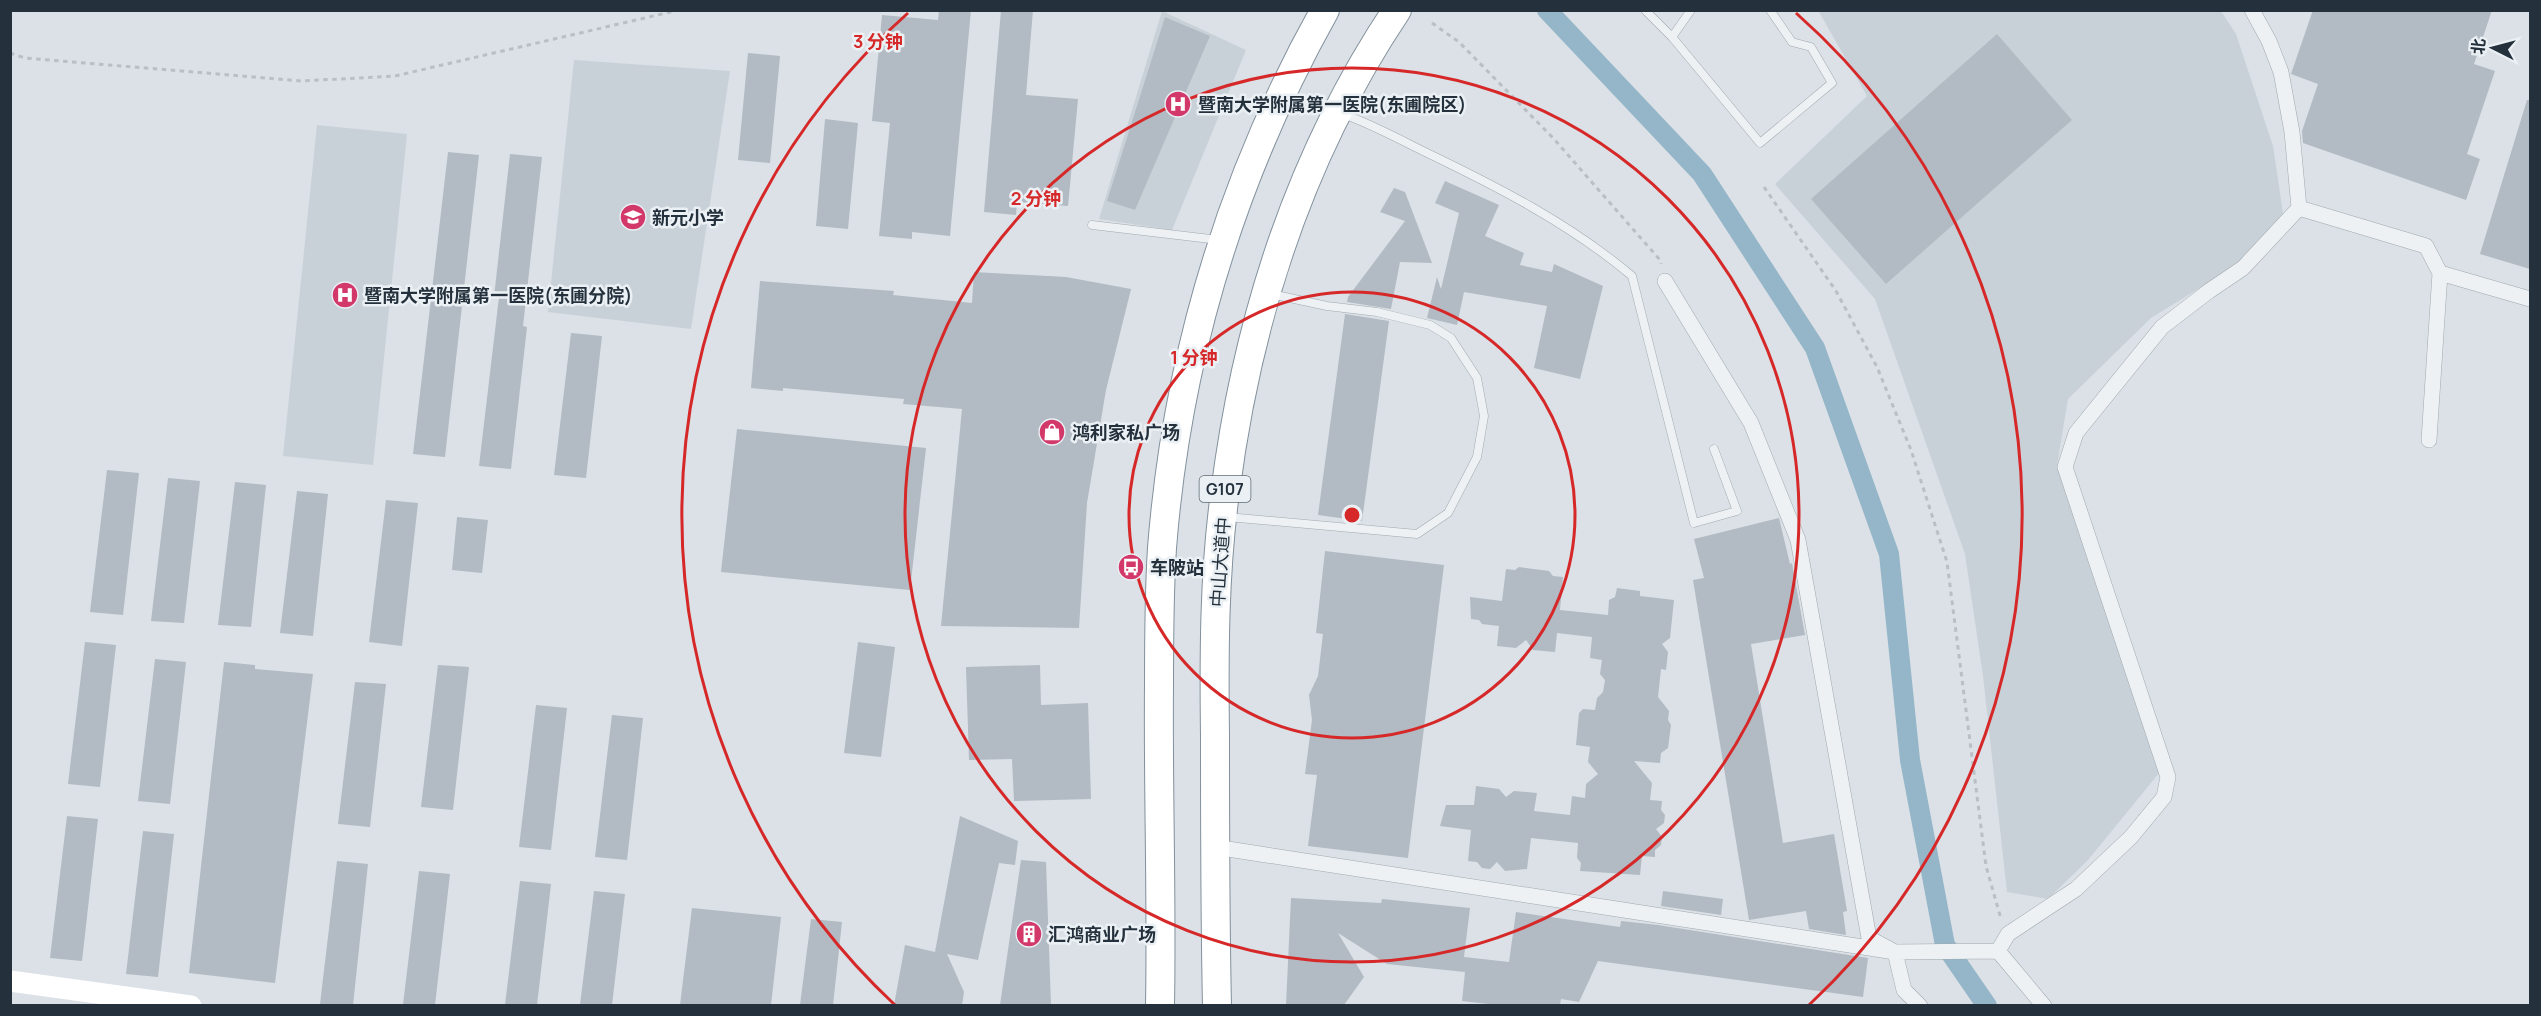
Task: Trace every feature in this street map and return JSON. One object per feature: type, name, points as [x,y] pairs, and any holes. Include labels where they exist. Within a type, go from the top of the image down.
[{"type":"highway","points":[[1160,1005],[1158,775],[1162,549],[1177,421],[1209,282],[1223,241],[1279,100],[1326,10]]},
{"type":"highway","name":"中山大道中","points":[[1217,1005],[1215,676],[1222,517],[1239,410],[1266,293],[1295,203],[1336,112],[1363,63],[1397,10]]},
{"type":"street","points":[[1998,951],[2008,934],[2076,889],[2131,837],[2164,797],[2168,777],[2065,467],[2076,433],[2162,327],[2243,268],[2299,208],[2292,132],[2281,72],[2269,41],[2252,10]]},
{"type":"street","points":[[2299,208],[2426,246],[2440,273],[2429,440]]},
{"type":"street","points":[[2440,273],[2530,299]]},
{"type":"street","points":[[1665,281],[1751,423],[1798,540],[1869,938],[1895,952],[1904,990],[1920,1005]]},
{"type":"street","points":[[1215,847],[1895,952],[1998,951]]},
{"type":"street","points":[[1998,951],[2044,1005]]},
{"type":"street","points":[[10,981],[182,1005]]},
{"type":"lane","points":[[1645,10],[1672,37],[1760,143],[1832,83],[1811,47],[1792,42],[1770,10]]},
{"type":"lane","points":[[1672,37],[1691,10]]},
{"type":"lane","points":[[1336,112],[1355,118],[1464,170],[1566,227],[1632,276],[1694,523],[1737,511],[1714,449]]},
{"type":"lane","points":[[1092,225],[1223,241]]},
{"type":"lane","points":[[1222,517],[1417,534],[1448,513],[1477,457],[1484,416],[1477,378],[1451,338],[1430,325],[1377,312],[1327,306],[1266,293]]},
{"type":"path","points":[[10,53],[25,58],[291,81],[395,76],[679,10]]},
{"type":"path","points":[[1432,23],[1458,42],[1554,139],[1623,215],[1660,260],[1665,281]]},
{"type":"path","points":[[1764,187],[1836,291],[1877,367],[1911,450],[1947,562],[1986,866],[2001,919],[1998,951]]},
{"type":"shaded area","name":"暨南大学附属第一医院(东圃院区)","points":[[1162,11],[1246,50],[1172,230],[1099,219]]},
{"type":"shaded area","points":[[2221,11],[2236,34],[2273,146],[2284,220],[2258,252],[2151,318],[2068,399],[2057,465],[2164,767],[2088,860],[2048,899],[2007,892],[1983,676],[1965,554],[1875,299],[1775,184],[1867,96],[1819,12]]},
{"type":"shaded area","name":"新元小学","points":[[574,60],[730,71],[691,329],[548,312]]},
{"type":"shaded area","name":"暨南大学附属第一医院(东圃分院)","points":[[317,125],[407,134],[373,465],[283,456]]},
{"type":"building","points":[[939,10],[971,10],[950,236],[912,232],[912,239],[879,236],[890,123],[872,121],[882,15],[938,20]]},
{"type":"building","points":[[1001,10],[1033,10],[1026,95],[1078,99],[1068,206],[1017,202],[1016,215],[984,212]]},
{"type":"building","points":[[2313,10],[2492,10],[2474,64],[2495,71],[2467,154],[2480,159],[2466,200],[2303,143],[2302,131],[2318,84],[2291,74]]},
{"type":"building","points":[[1165,17],[1210,36],[1135,210],[1107,201]]},
{"type":"building","points":[[1997,34],[2072,120],[1886,284],[1811,199]]},
{"type":"building","points":[[748,53],[780,56],[770,163],[738,160]]},
{"type":"building","points":[[2527,100],[2530,100],[2530,269],[2480,254]]},
{"type":"building","points":[[825,119],[858,123],[848,229],[816,226]]},
{"type":"building","points":[[448,152],[479,155],[445,457],[413,454]]},
{"type":"building","points":[[510,154],[542,157],[523,326],[527,327],[511,469],[479,466],[499,297],[494,297]]},
{"type":"building","points":[[1445,181],[1499,205],[1485,236],[1524,253],[1520,265],[1552,272],[1554,264],[1603,286],[1580,379],[1534,368],[1547,306],[1464,292],[1457,325],[1427,318],[1437,277],[1441,289],[1459,213],[1435,203]]},
{"type":"building","points":[[1394,188],[1405,192],[1432,263],[1400,262],[1391,309],[1347,302],[1348,297],[1405,221],[1380,212]]},
{"type":"building","points":[[974,272],[1066,277],[1131,289],[1106,390],[1087,503],[1079,628],[941,626],[962,409],[903,404],[904,399],[783,388],[783,391],[751,388],[760,281],[894,291],[893,295],[972,303]]},
{"type":"building","points":[[1345,314],[1389,321],[1362,521],[1318,515]]},
{"type":"building","points":[[571,333],[602,336],[586,478],[554,475]]},
{"type":"building","points":[[737,429],[926,448],[910,590],[721,572]]},
{"type":"building","points":[[107,470],[139,473],[123,615],[90,612]]},
{"type":"building","points":[[168,478],[200,481],[184,623],[151,621]]},
{"type":"building","points":[[235,482],[266,485],[251,627],[218,625]]},
{"type":"building","points":[[297,491],[328,494],[313,636],[280,633]]},
{"type":"building","points":[[386,500],[418,503],[402,646],[369,642]]},
{"type":"building","points":[[457,517],[488,520],[482,573],[452,570]]},
{"type":"building","points":[[1779,518],[1790,564],[1792,563],[1805,635],[1751,644],[1783,843],[1834,834],[1847,911],[1843,912],[1846,935],[1809,929],[1806,911],[1749,920],[1693,580],[1704,578],[1694,539]]},
{"type":"building","points":[[1325,551],[1444,565],[1408,858],[1308,846],[1317,775],[1305,774],[1312,720],[1309,695],[1318,676],[1323,634],[1316,633]]},
{"type":"building","points":[[1519,567],[1549,571],[1553,576],[1563,577],[1560,610],[1608,615],[1609,600],[1615,597],[1617,588],[1640,591],[1640,596],[1674,600],[1670,638],[1662,644],[1668,652],[1666,670],[1661,669],[1658,697],[1669,711],[1668,720],[1671,725],[1668,748],[1661,753],[1660,763],[1634,761],[1652,783],[1650,800],[1662,801],[1661,810],[1665,815],[1664,823],[1656,829],[1662,837],[1661,845],[1655,850],[1655,857],[1642,856],[1640,875],[1580,871],[1581,863],[1577,858],[1578,843],[1531,838],[1527,869],[1505,871],[1497,862],[1490,869],[1482,868],[1477,862],[1468,861],[1471,830],[1440,826],[1446,805],[1474,805],[1476,786],[1499,789],[1506,797],[1514,791],[1537,793],[1534,811],[1570,815],[1572,796],[1585,798],[1586,784],[1598,774],[1588,762],[1590,747],[1576,745],[1579,713],[1583,709],[1595,710],[1597,698],[1603,692],[1605,680],[1600,674],[1602,660],[1590,658],[1592,637],[1557,633],[1555,652],[1533,650],[1526,640],[1516,648],[1497,646],[1499,626],[1482,624],[1479,620],[1471,619],[1470,597],[1502,601],[1506,569],[1515,570]]},
{"type":"building","points":[[85,642],[116,645],[100,787],[68,784]]},
{"type":"building","points":[[858,642],[895,647],[881,757],[844,753]]},
{"type":"building","points":[[155,659],[186,662],[170,804],[138,801]]},
{"type":"building","points":[[224,662],[255,665],[255,669],[313,674],[275,983],[189,973]]},
{"type":"building","points":[[438,665],[469,667],[453,810],[421,807]]},
{"type":"building","points":[[1040,665],[1041,705],[1088,703],[1091,799],[1014,801],[1012,759],[969,760],[966,667]]},
{"type":"building","points":[[355,682],[386,684],[370,827],[338,824]]},
{"type":"building","points":[[536,705],[567,708],[551,850],[519,847]]},
{"type":"building","points":[[612,715],[643,718],[627,860],[595,857]]},
{"type":"building","points":[[67,816],[98,819],[82,961],[50,958]]},
{"type":"building","points":[[960,816],[1018,841],[1015,865],[999,863],[978,960],[947,954],[964,992],[962,1005],[894,1005],[905,945],[935,952]]},
{"type":"building","points":[[143,831],[174,834],[158,977],[126,974]]},
{"type":"building","name":"汇鸿商业广场","points":[[1021,860],[1046,862],[1051,1005],[1000,1005]]},
{"type":"building","points":[[337,861],[368,864],[353,1005],[320,1004]]},
{"type":"building","points":[[419,871],[450,874],[435,1005],[403,1005]]},
{"type":"building","points":[[520,881],[551,884],[537,1005],[505,1005]]},
{"type":"building","points":[[594,891],[625,894],[612,1005],[580,1005]]},
{"type":"building","points":[[1663,891],[1723,899],[1721,915],[1661,906]]},
{"type":"building","points":[[1291,898],[1381,903],[1382,899],[1470,908],[1464,957],[1509,962],[1516,912],[1620,927],[1621,921],[1658,925],[1868,958],[1863,997],[1598,961],[1579,1002],[1561,999],[1560,1005],[1497,1005],[1462,1001],[1465,972],[1387,964],[1338,933],[1364,977],[1344,1005],[1286,1005]]},
{"type":"building","points":[[692,908],[781,917],[771,1005],[680,1005]]},
{"type":"building","points":[[811,919],[842,922],[833,1005],[800,1005]]},
{"type":"waterway","points":[[1547,10],[1702,174],[1815,348],[1889,554],[1910,760],[1945,945],[1987,1006]]},
{"type":"place","name":"暨南大学附属第一医院(东圃院区)","points":[[1178,104]]},
{"type":"place","name":"新元小学","points":[[633,217]]},
{"type":"place","name":"暨南大学附属第一医院(东圃分院)","points":[[345,295]]},
{"type":"place","name":"鸿利家私广场","points":[[1052,432]]},
{"type":"place","name":"车陂站","points":[[1131,567]]},
{"type":"place","name":"汇鸿商业广场","points":[[1029,934]]}]
